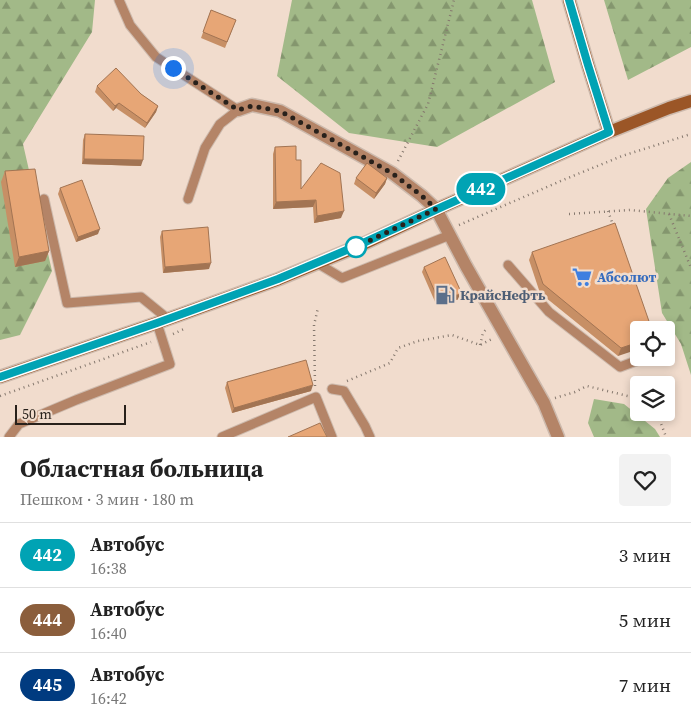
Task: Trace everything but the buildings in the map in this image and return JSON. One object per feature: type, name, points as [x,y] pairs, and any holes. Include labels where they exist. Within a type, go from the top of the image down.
[{"type":"main road","points":[[569,0],[609,132]]},
{"type":"main road","points":[[0,377],[278,279],[361,244],[609,132],[691,101]]},
{"type":"street","points":[[238,110],[252,106],[280,111],[392,173],[436,209],[452,231],[466,266],[544,403],[558,437]]},
{"type":"lane","points":[[118,0],[130,24],[156,57],[238,110],[220,124],[205,148],[188,199]]},
{"type":"lane","points":[[9,437],[19,424],[170,364],[163,321],[141,296],[67,303],[44,200]]},
{"type":"lane","points":[[317,263],[342,278],[452,231]]},
{"type":"lane","points":[[508,265],[549,312],[620,367],[630,363]]},
{"type":"lane","points":[[332,389],[344,391],[370,437]]},
{"type":"lane","points":[[222,437],[316,397],[332,437]]},
{"type":"path","points":[[392,173],[428,104],[454,0]]},
{"type":"path","points":[[452,231],[563,180],[622,156],[691,134]]},
{"type":"path","points":[[569,214],[630,210],[691,216]]},
{"type":"path","points":[[608,212],[615,230]]},
{"type":"path","points":[[669,214],[691,268]]},
{"type":"path","points":[[316,397],[314,325],[318,308]]},
{"type":"path","points":[[332,389],[390,362],[398,348],[418,341],[452,335],[480,345],[493,339],[503,330]]},
{"type":"path","points":[[552,399],[587,386],[630,397]]},
{"type":"path","points":[[660,421],[666,437]]},
{"type":"green space","points":[[0,0],[95,0],[92,32],[23,144],[52,271],[20,335],[0,340]]},
{"type":"green space","points":[[292,0],[532,0],[555,82],[437,147],[349,133],[277,76]]},
{"type":"green space","points":[[604,0],[691,0],[691,47],[628,80]]},
{"type":"green space","points":[[691,162],[691,375],[681,344],[675,334],[675,321],[667,321],[662,313],[646,209],[668,178]]},
{"type":"green space","points":[[594,399],[624,404],[630,409],[630,421],[645,421],[655,429],[660,437],[594,437],[588,423]]},
{"type":"bus line","name":"442","points":[[0,377],[278,279],[361,244],[609,132],[569,0]]},
{"type":"place","name":"Абсолют","points":[[582,277]]},
{"type":"place","name":"КрайсНефть","points":[[445,295]]},
{"type":"route","points":[[173,68],[238,110],[252,106],[280,111],[392,173],[436,209],[356,247]]}]
